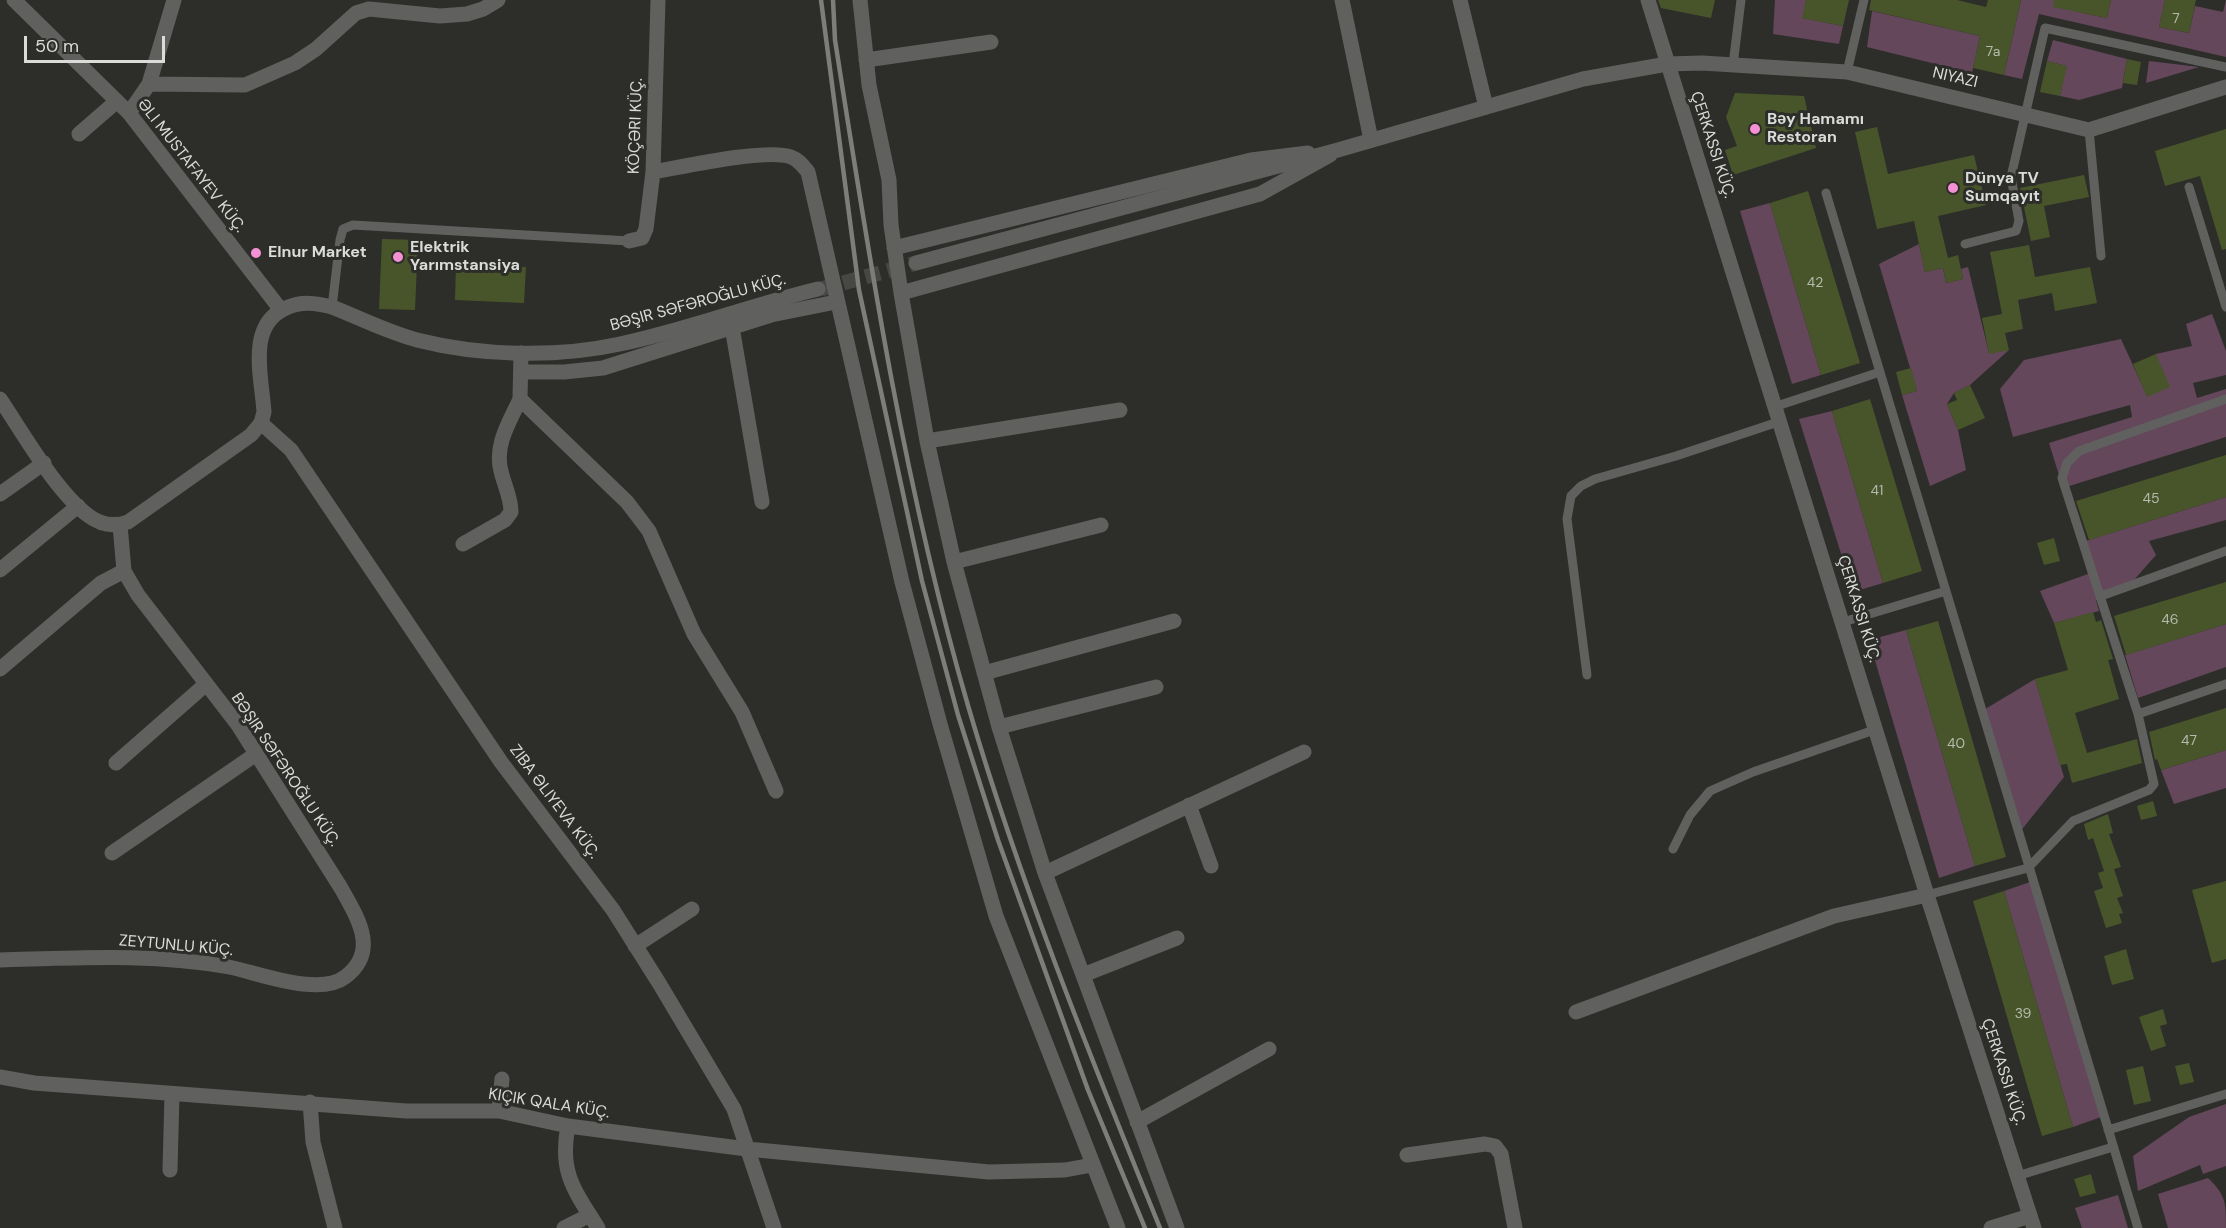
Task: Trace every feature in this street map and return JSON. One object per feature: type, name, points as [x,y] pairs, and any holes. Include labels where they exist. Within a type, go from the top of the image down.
[{"type":"street","name":"ƏLI MUSTAFAYEV KÜÇ.","points":[[14,0],[129,113],[281,310]]},
{"type":"street","points":[[129,113],[149,84],[174,0]]},
{"type":"street","points":[[149,84],[245,85],[295,63],[316,49],[356,14],[369,9],[440,16],[467,14],[483,9],[498,0]]},
{"type":"street","name":"KÖÇƏRI KÜÇ.","points":[[629,241],[642,238],[646,229],[653,172],[658,0]]},
{"type":"street","points":[[860,0],[866,60],[888,172],[894,248],[901,293],[927,441],[954,562],[999,727],[1045,873],[1177,1228]]},
{"type":"street","points":[[1341,0],[1371,140]]},
{"type":"street","points":[[1460,0],[1486,107]]},
{"type":"street","points":[[1648,0],[1779,413],[1927,895],[2032,1222],[1991,1228]]},
{"type":"street","points":[[866,60],[991,42]]},
{"type":"street","name":"NIYAZI","points":[[1338,150],[1608,72],[1667,64],[1732,65],[1847,72],[2027,113],[2089,130]]},
{"type":"street","points":[[2089,130],[2226,87]]},
{"type":"street","points":[[79,134],[117,101]]},
{"type":"street","points":[[894,248],[1251,160],[1338,150]]},
{"type":"street","points":[[916,263],[1338,150]]},
{"type":"street","points":[[901,293],[1260,194],[1338,150]]},
{"type":"street","points":[[653,172],[754,156],[789,156],[800,162],[813,185],[836,302],[902,582],[940,724],[996,916],[1119,1228]]},
{"type":"street","name":"BƏŞIR SƏFƏROĞLU KÜÇ.","points":[[281,310],[295,304],[308,303],[332,307],[418,340],[521,353],[578,351],[622,344],[767,301],[818,289]]},
{"type":"street","points":[[522,372],[564,372],[603,368],[732,327],[836,302]]},
{"type":"street","points":[[0,399],[44,463],[78,506],[100,522],[120,525],[128,522],[251,435],[261,423],[264,412],[260,338],[265,324],[281,310]]},
{"type":"street","points":[[732,327],[762,502]]},
{"type":"street","points":[[464,544],[505,520],[511,512],[511,499],[500,468],[501,441],[520,399],[521,353]]},
{"type":"street","points":[[520,399],[627,502],[649,531],[694,634],[742,712],[776,791]]},
{"type":"street","points":[[927,441],[1120,410]]},
{"type":"street","name":"ZIBA ƏLIYEVA KÜÇ.","points":[[261,423],[291,450],[501,762],[613,910],[734,1109],[774,1228]]},
{"type":"street","points":[[0,494],[44,463]]},
{"type":"street","points":[[0,570],[78,506]]},
{"type":"street","name":"BƏŞIR SƏFƏROĞLU KÜÇ.","points":[[120,525],[124,571],[156,621],[237,725],[356,916],[364,939],[363,950],[345,977]]},
{"type":"street","points":[[954,562],[1101,525]]},
{"type":"street","points":[[0,669],[101,583],[124,571]]},
{"type":"street","points":[[984,673],[1174,621]]},
{"type":"street","points":[[116,763],[205,685]]},
{"type":"street","points":[[999,727],[1156,687]]},
{"type":"street","points":[[1045,873],[1304,752]]},
{"type":"street","points":[[112,853],[256,754]]},
{"type":"street","points":[[1189,805],[1211,866]]},
{"type":"street","points":[[1576,1012],[1834,916],[1927,895]]},
{"type":"street","points":[[635,946],[692,909]]},
{"type":"street","points":[[1083,975],[1177,938]]},
{"type":"street","name":"ZEYTUNLU KÜÇ.","points":[[0,960],[98,957],[171,961],[227,967],[325,986],[345,977]]},
{"type":"street","points":[[1137,1122],[1269,1049]]},
{"type":"street","name":"KIÇIK QALA KÜÇ.","points":[[0,1077],[34,1083],[406,1111],[499,1111],[568,1126],[747,1149],[989,1172],[1065,1170],[1092,1164]]},
{"type":"street","points":[[499,1111],[502,1079]]},
{"type":"street","points":[[170,1170],[172,1094]]},
{"type":"street","points":[[310,1102],[313,1142],[335,1228]]},
{"type":"street","points":[[564,1228],[594,1222],[569,1179],[563,1150],[568,1126]]},
{"type":"street","points":[[1407,1155],[1485,1144],[1495,1146],[1501,1154],[1515,1228]]},
{"type":"lane","points":[[1732,65],[1741,0]]},
{"type":"lane","points":[[1847,72],[1864,0]]},
{"type":"lane","points":[[1965,244],[2016,231],[2019,221],[2011,177],[2045,28],[2226,67]]},
{"type":"lane","points":[[2089,130],[2101,256]]},
{"type":"lane","points":[[2188,187],[2226,307]]},
{"type":"lane","points":[[1826,193],[2138,1228]]},
{"type":"lane","points":[[332,307],[340,240],[343,230],[353,225],[629,241]]},
{"type":"lane","points":[[1587,675],[1567,519],[1571,496],[1581,486],[1595,479],[1676,456],[1880,372]]},
{"type":"lane","points":[[1927,895],[2028,868],[2073,821],[2149,790],[2154,784],[2138,714],[2062,478],[2067,463],[2079,451],[2226,399]]},
{"type":"lane","points":[[2101,596],[2226,551]]},
{"type":"lane","points":[[1843,622],[1946,591]]},
{"type":"lane","points":[[2138,714],[2226,684]]},
{"type":"lane","points":[[1673,849],[1690,815],[1710,791],[1753,772],[1876,729]]},
{"type":"lane","points":[[2108,1130],[2226,1094]]},
{"type":"lane","points":[[2017,1176],[2113,1147]]},
{"type":"shaded area","points":[[1775,0],[1806,0],[1803,18],[1843,26],[1839,44],[1773,34]]},
{"type":"shaded area","points":[[2021,0],[2081,0],[2078,12],[2107,18],[2111,0],[2165,0],[2159,27],[2189,33],[2195,6],[2223,12],[2226,0],[2226,57],[2039,14],[2022,79],[2004,75]]},
{"type":"shaded area","points":[[1872,11],[1980,36],[1972,73],[1867,47]]},
{"type":"shaded area","points":[[2053,40],[2127,59],[2122,88],[2079,100],[2060,96],[2066,66],[2047,61]]},
{"type":"shaded area","points":[[2149,61],[2199,67],[2146,83]]},
{"type":"shaded area","points":[[1770,203],[1821,375],[1792,384],[1740,211]]},
{"type":"shaded area","points":[[1919,244],[1925,272],[1943,268],[1946,283],[1963,279],[1961,269],[1968,267],[1989,353],[2009,350],[1970,385],[1954,393],[1947,404],[1958,430],[1966,470],[1930,486],[1902,395],[1917,391],[1879,264]]},
{"type":"shaded area","points":[[2212,314],[2226,351],[2226,375],[2193,383],[2197,398],[2226,389],[2226,437],[2063,488],[2049,443],[2132,417],[2130,405],[2013,437],[2000,389],[2024,360],[2121,339],[2147,396],[2156,354],[2192,346],[2186,324]]},
{"type":"shaded area","points":[[1832,411],[1883,583],[1853,592],[1799,419]]},
{"type":"shaded area","points":[[2226,497],[2226,520],[2149,541],[2156,555],[2126,589],[2096,600],[2099,611],[2054,623],[2040,591],[2088,574],[2079,543]]},
{"type":"shaded area","points":[[2226,624],[2226,667],[2138,698],[2125,655]]},
{"type":"shaded area","points":[[1906,630],[1975,866],[1939,878],[1869,640]]},
{"type":"shaded area","points":[[2035,679],[2064,777],[2019,833],[1982,711]]},
{"type":"shaded area","points":[[2226,750],[2226,788],[2174,804],[2161,770]]},
{"type":"shaded area","points":[[2033,881],[2104,1116],[2073,1127],[2004,891]]},
{"type":"shaded area","points":[[2226,1104],[2226,1166],[2203,1174],[2200,1165],[2138,1191],[2133,1156],[2189,1117]]},
{"type":"shaded area","points":[[2208,1178],[2224,1200],[2226,1228],[2168,1228],[2158,1194]]},
{"type":"shaded area","points":[[2118,1195],[2128,1228],[2082,1228],[2075,1208]]},
{"type":"building","points":[[1658,0],[1715,0],[1711,18],[1661,8]]},
{"type":"building","points":[[1806,0],[1849,0],[1843,26],[1802,18]]},
{"type":"building","points":[[1871,0],[1957,0],[1986,7],[1988,0],[2021,0],[2004,75],[1973,68],[1980,36],[1869,10]]},
{"type":"building","points":[[2054,0],[2111,0],[2107,18],[2053,7]]},
{"type":"building","points":[[2165,0],[2196,0],[2189,33],[2159,27]]},
{"type":"building","points":[[2127,59],[2141,62],[2137,85],[2123,83]]},
{"type":"building","points":[[2047,61],[2067,66],[2060,96],[2040,92]]},
{"type":"building","points":[[1735,93],[1804,96],[1816,148],[1733,175],[1725,150],[1737,146],[1726,117]]},
{"type":"building","points":[[1877,127],[1888,174],[1974,155],[1986,205],[1938,216],[1948,258],[1958,255],[1963,279],[1946,283],[1943,268],[1925,272],[1914,221],[1877,229],[1855,132]]},
{"type":"building","points":[[2226,129],[2226,249],[2222,250],[2200,176],[2165,186],[2155,151]]},
{"type":"building","points":[[2084,175],[2089,197],[2044,206],[2050,237],[2031,241],[2020,188]]},
{"type":"building","points":[[1808,191],[1860,363],[1821,375],[1770,203]]},
{"type":"building","points":[[382,239],[418,240],[415,310],[379,309]]},
{"type":"building","points":[[2029,245],[2035,277],[2090,267],[2097,303],[2055,311],[2052,293],[2018,300],[2023,329],[2005,333],[2009,350],[1989,354],[1982,318],[2002,314],[1990,252]]},
{"type":"building","points":[[456,264],[526,267],[524,303],[455,300]]},
{"type":"building","points":[[2156,354],[2170,387],[2147,397],[2133,364]]},
{"type":"building","points":[[1911,368],[1917,391],[1902,395],[1896,372]]},
{"type":"building","points":[[1970,385],[1985,418],[1958,430],[1947,404],[1957,400],[1954,393]]},
{"type":"building","points":[[1870,399],[1922,571],[1883,583],[1832,411]]},
{"type":"building","points":[[2226,455],[2226,497],[2089,540],[2076,501]]},
{"type":"building","points":[[2054,538],[2060,561],[2044,565],[2037,543]]},
{"type":"building","points":[[2226,582],[2226,624],[2126,655],[2114,616]]},
{"type":"building","points":[[2093,612],[2096,622],[2101,620],[2113,659],[2108,660],[2119,699],[2075,713],[2087,753],[2137,739],[2142,763],[2072,783],[2067,764],[2060,765],[2035,679],[2068,670],[2054,623]]},
{"type":"building","points":[[1938,621],[2006,857],[1975,866],[1906,630]]},
{"type":"building","points":[[2226,708],[2226,750],[2161,770],[2157,759],[2155,760],[2149,732]]},
{"type":"building","points":[[2153,801],[2157,816],[2141,820],[2137,806]]},
{"type":"building","points":[[2108,814],[2113,833],[2109,834],[2121,867],[2114,869],[2123,896],[2117,898],[2123,913],[2119,914],[2122,923],[2106,928],[2094,891],[2103,888],[2098,873],[2104,871],[2093,838],[2088,840],[2084,824]]},
{"type":"building","points":[[2226,881],[2226,959],[2212,963],[2192,890]]},
{"type":"building","points":[[2004,891],[2073,1127],[2042,1136],[1973,901]]},
{"type":"building","points":[[2126,949],[2134,979],[2112,985],[2104,956]]},
{"type":"building","points":[[2163,1009],[2167,1024],[2160,1026],[2166,1046],[2151,1051],[2139,1017]]},
{"type":"building","points":[[2189,1063],[2194,1082],[2180,1085],[2175,1066]]},
{"type":"building","points":[[2143,1066],[2151,1101],[2134,1105],[2126,1070]]},
{"type":"building","points":[[2091,1174],[2096,1193],[2080,1197],[2074,1179]]},
{"type":"tunnel","points":[[821,289],[916,263]]},
{"type":"railway","points":[[821,0],[859,290],[922,581],[958,715],[998,840],[1088,1090],[1145,1228]]},
{"type":"railway","points":[[833,0],[835,40],[891,377],[946,627],[989,775],[1034,906],[1160,1228]]},
{"type":"place","name":"Bәy Hamamı Restoran","points":[[1755,129]]},
{"type":"place","name":"Dünya TV Sumqayıt","points":[[1953,188]]},
{"type":"place","name":"Elnur Market","points":[[256,253]]},
{"type":"place","name":"Elektrik Yarımstansiya","points":[[398,257]]}]
